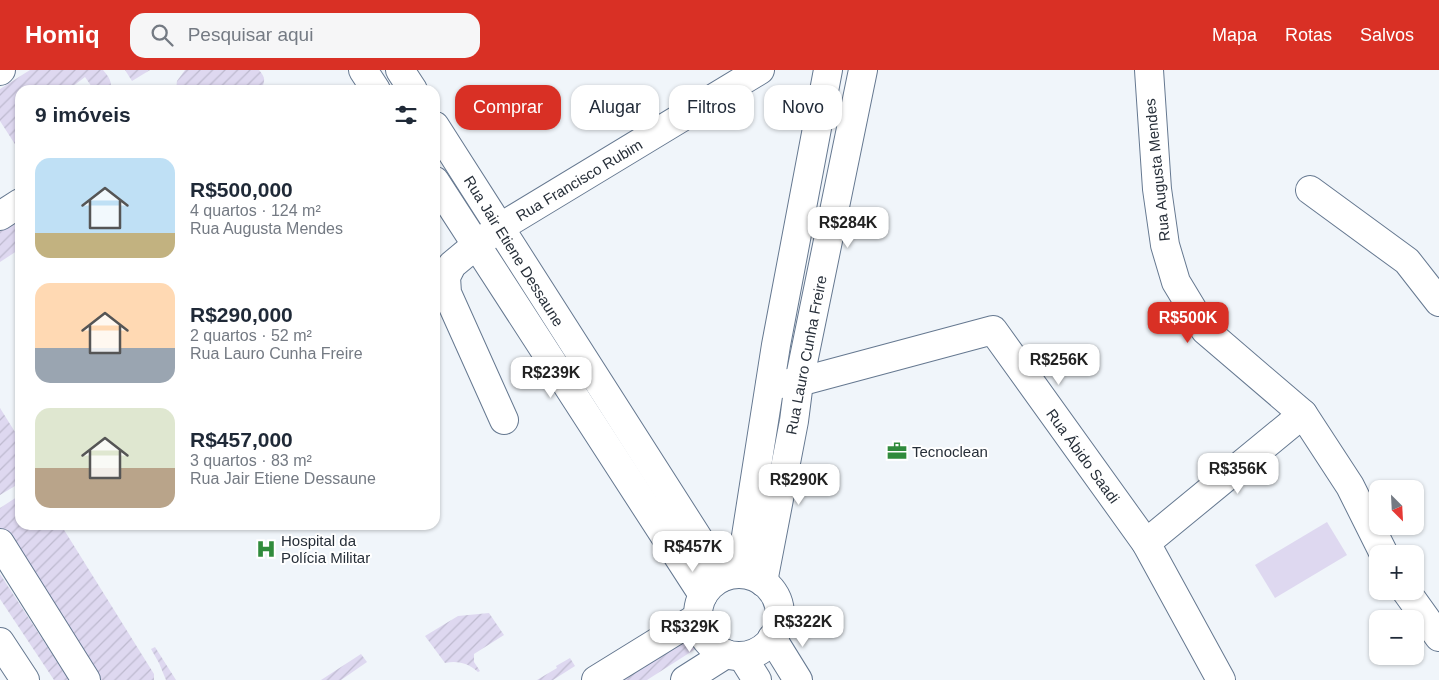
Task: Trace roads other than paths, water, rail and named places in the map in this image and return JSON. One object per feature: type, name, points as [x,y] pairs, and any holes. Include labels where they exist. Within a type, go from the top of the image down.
[{"type":"street","points":[[363,70],[373,85]]},
{"type":"street","points":[[400,70],[410,85]]},
{"type":"street","name":"Rua Francisco Rubim","points":[[504,420],[447,293],[446,277],[452,265],[499,228],[760,70]]},
{"type":"street","name":"Rua Lauro Cunha Freire","points":[[715,591],[746,536],[770,385],[828,70]]},
{"type":"street","name":"Rua Lauro Cunha Freire","points":[[763,582],[794,422],[799,382],[863,70]]},
{"type":"street","name":"Rua Augusta Mendes","points":[[1149,70],[1157,189],[1164,246],[1176,282],[1205,330],[1303,414],[1350,486],[1380,545]]},
{"type":"street","name":"Rua Jair Etiene Dessaune","points":[[440,134],[499,228],[715,591]]},
{"type":"street","name":"Rua Jair Etiene Dessaune","points":[[440,189],[476,245],[715,591]]},
{"type":"street","points":[[1310,190],[1407,261],[1439,302]]},
{"type":"street","points":[[0,216],[15,206]]},
{"type":"street","name":"Rua Ábido Saadi","points":[[770,385],[799,382],[993,330],[1146,543],[1221,680]]},
{"type":"street","points":[[1146,543],[1303,414]]},
{"type":"street","points":[[0,542],[86,680]]},
{"type":"street","points":[[596,680],[715,591],[748,575],[763,582],[775,595],[779,605],[779,623],[772,638],[759,650],[734,655],[685,680]]},
{"type":"street","points":[[715,591],[700,628],[708,642],[716,649],[734,655],[758,680]]},
{"type":"street","points":[[1412,600],[1439,637]]},
{"type":"street","points":[[772,638],[798,680]]},
{"type":"street","points":[[0,642],[25,680]]},
{"type":"place","name":"Tecnoclean","points":[[897,451]]},
{"type":"place","name":"Hospital da Polícia Militar","points":[[266,549]]}]
